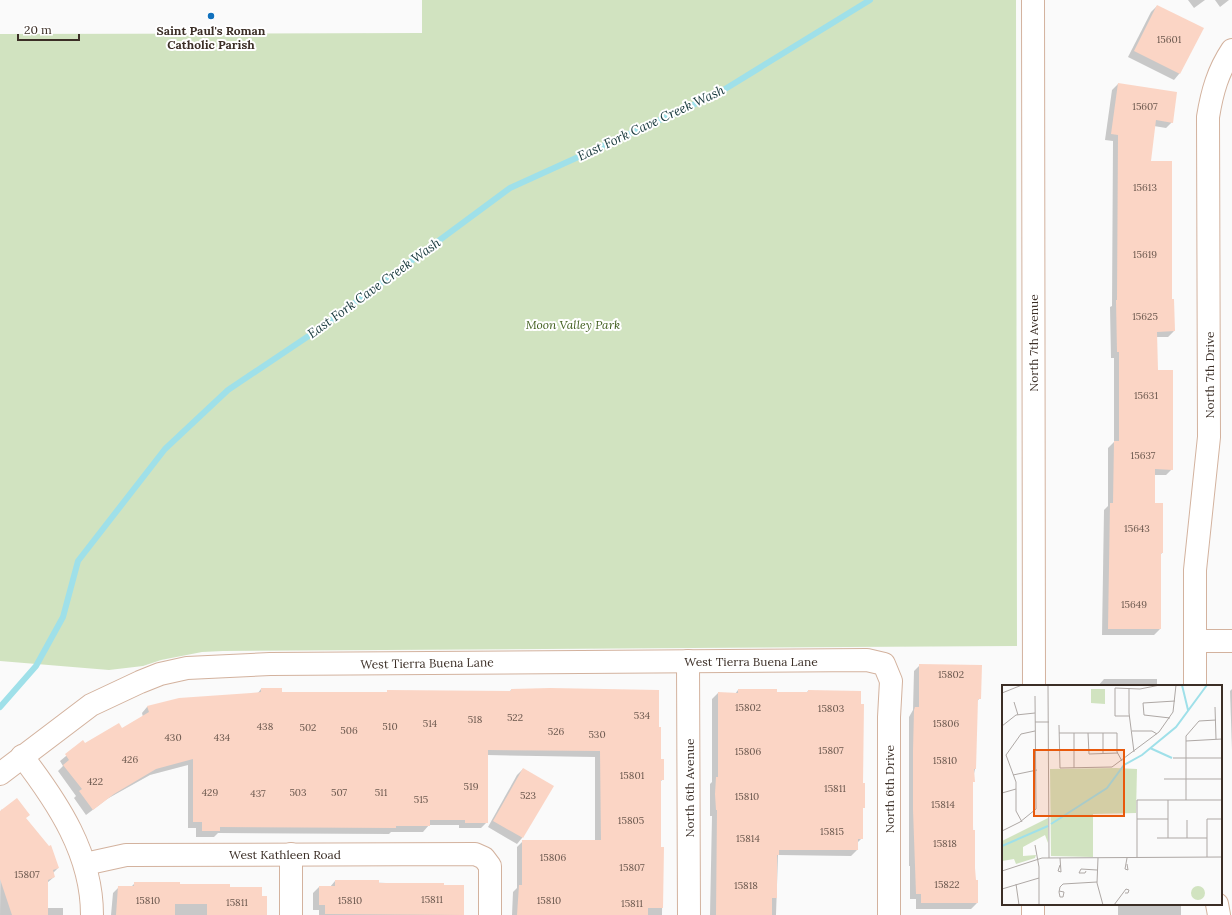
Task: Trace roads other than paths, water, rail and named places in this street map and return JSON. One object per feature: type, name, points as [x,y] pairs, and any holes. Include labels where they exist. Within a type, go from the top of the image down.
[{"type":"street","name":"North 7th Avenue","points":[[1033,0],[1034,685]]},
{"type":"street","name":"North 7th Drive","points":[[1195,685],[1197,540],[1209,437],[1208,117],[1212,91],[1227,58]]},
{"type":"street","points":[[1195,641],[1232,641]]},
{"type":"street","name":"West Tierra Buena Lane","points":[[0,774],[91,705],[115,692],[160,674],[187,668],[270,664],[688,661],[867,660],[884,664]]},
{"type":"street","name":"North 6th Avenue","points":[[688,661],[689,915]]},
{"type":"street","name":"North 6th Drive","points":[[884,664],[891,681],[889,717],[889,915]]},
{"type":"street","points":[[22,756],[64,817],[78,846],[85,864],[90,890],[92,915]]},
{"type":"street","points":[[291,854],[291,915]]},
{"type":"street","name":"West Kathleen Road","points":[[85,864],[126,855],[475,854],[484,858],[490,866],[490,915]]},
{"type":"street","points":[[1217,905],[1219,915]]},
{"type":"waterway","name":"East Fork Cave Creek Wash","points":[[0,707],[36,666],[63,617],[78,561],[165,449],[228,390],[322,327],[510,188],[717,94],[870,0]]},
{"type":"place","name":"Saint Paul's Roman Catholic Parish","points":[[211,16]]},
{"type":"park label","name":"Moon Valley Park","points":[[573,324]]}]
